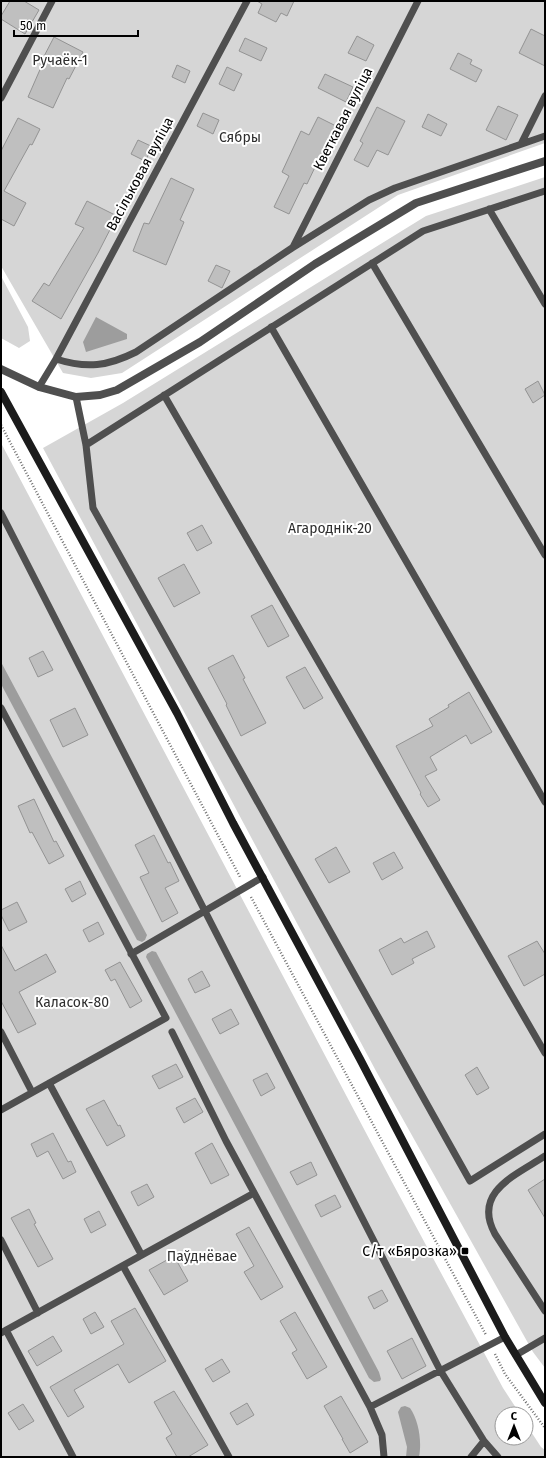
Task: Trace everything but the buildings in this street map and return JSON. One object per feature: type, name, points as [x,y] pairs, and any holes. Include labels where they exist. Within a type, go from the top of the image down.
[{"type":"street","points":[[1,369],[39,387],[76,397],[100,395],[117,390],[200,342],[316,264],[416,204],[545,161]]},
{"type":"street","points":[[1,392],[177,714],[505,1336],[545,1403]]},
{"type":"lane","points":[[1,98],[52,1]]},
{"type":"lane","name":"Васільковая вуліца","points":[[39,387],[56,359],[247,1]]},
{"type":"lane","name":"Кветкавая вуліца","points":[[292,248],[418,1]]},
{"type":"lane","points":[[521,144],[545,96]]},
{"type":"lane","points":[[56,359],[70,363],[87,365],[104,364],[121,360],[136,352],[292,248],[369,200],[395,188],[545,136]]},
{"type":"lane","points":[[86,445],[423,231],[545,191]]},
{"type":"lane","points":[[489,209],[545,304]]},
{"type":"lane","points":[[372,263],[545,555]]},
{"type":"lane","points":[[271,327],[545,802]]},
{"type":"lane","points":[[164,395],[545,1053]]},
{"type":"lane","points":[[76,397],[86,445],[93,508],[470,1181],[545,1134]]},
{"type":"lane","points":[[1,512],[440,1370],[484,1441],[498,1457]]},
{"type":"lane","points":[[1,708],[166,1018],[1,1110]]},
{"type":"lane","points":[[131,954],[206,912],[262,877]]},
{"type":"lane","points":[[1,1032],[32,1092]]},
{"type":"lane","points":[[172,1032],[226,1141],[370,1407],[382,1435],[384,1457]]},
{"type":"lane","points":[[49,1083],[141,1254]]},
{"type":"lane","points":[[545,1156],[507,1180],[498,1188],[491,1199],[488,1209],[488,1218],[490,1226],[545,1312]]},
{"type":"lane","points":[[73,1457],[3,1332],[123,1266],[141,1254],[254,1193]]},
{"type":"lane","points":[[1,1240],[38,1313]]},
{"type":"lane","points":[[123,1266],[229,1457]]},
{"type":"lane","points":[[370,1407],[505,1336]]},
{"type":"lane","points":[[516,1355],[545,1338]]},
{"type":"lane","points":[[471,1457],[484,1441]]},
{"type":"path","points":[[1,425],[506,1374],[545,1428]]},
{"type":"green space","name":"Сябры","points":[[1,1],[545,1],[545,143],[398,195],[122,373],[91,378],[63,373],[1,266]]},
{"type":"green space","name":"Агароднік-20","points":[[545,177],[545,1368],[533,1352],[376,1071],[43,448],[123,403],[426,216]]},
{"type":"green space","points":[[1,276],[28,327],[30,341],[19,348],[1,338]]},
{"type":"green space","name":"Паўднёвае","points":[[1,443],[392,1182],[503,1388],[515,1406],[494,1406],[494,1446],[534,1446],[534,1436],[541,1447],[545,1450],[545,1457],[1,1457]]},
{"type":"shaded area","points":[[96,317],[127,334],[127,339],[86,352],[83,342]]},
{"type":"shaded area","points":[[1,662],[147,935],[145,940],[142,942],[137,940],[1,684]]},
{"type":"shaded area","points":[[152,951],[156,952],[379,1372],[381,1379],[380,1381],[374,1382],[369,1378],[146,957],[147,954]]},
{"type":"shaded area","points":[[405,1406],[410,1408],[418,1425],[420,1438],[419,1457],[406,1457],[407,1447],[398,1412],[401,1407]]},
{"type":"place","name":"С/т «Бярозка»","points":[[465,1251]]},
{"type":"park label","name":"Ручаёк-1","points":[[60,60]]},
{"type":"park label","name":"Каласок-80","points":[[72,1002]]}]
